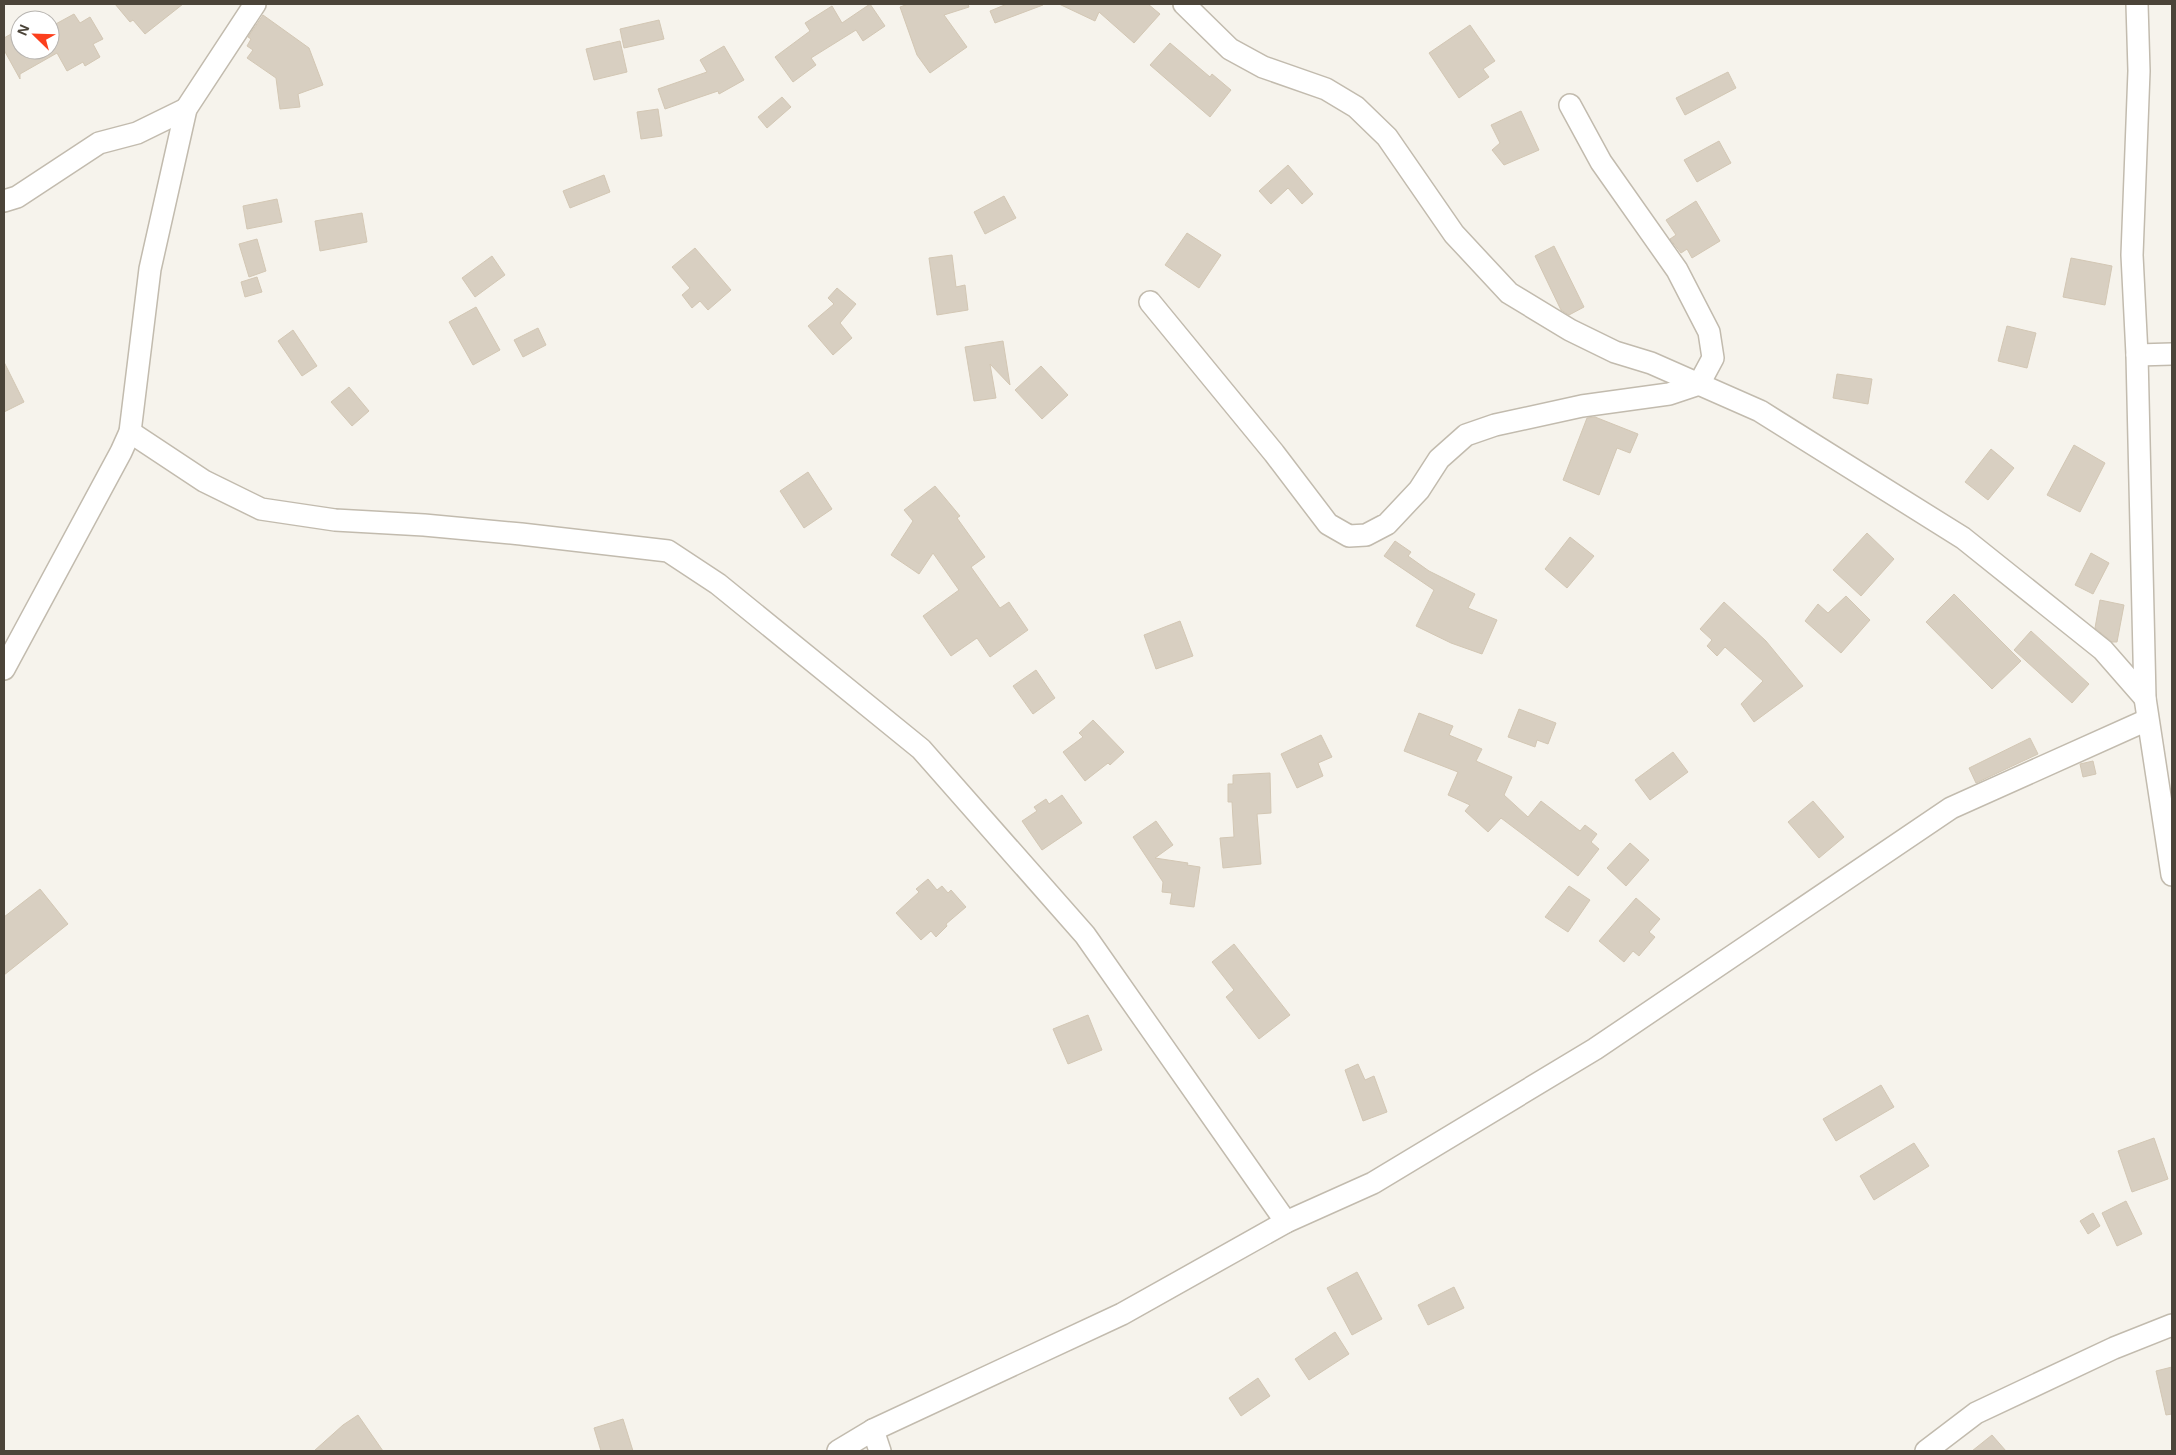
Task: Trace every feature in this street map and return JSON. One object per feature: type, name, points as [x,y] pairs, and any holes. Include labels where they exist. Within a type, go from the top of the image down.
[{"type":"street","points":[[4,670],[130,432],[150,269],[186,109],[255,4]]},
{"type":"street","points":[[1184,4],[1230,49],[1263,67],[1326,89],[1356,106],[1387,137],[1454,234],[1508,293],[1570,330],[1614,352],[1651,363],[1760,411],[1963,538],[2103,650],[2145,698]]},
{"type":"street","points":[[2137,4],[2139,71],[2132,255],[2137,355],[2145,698],[2172,874]]},
{"type":"street","points":[[1150,302],[1274,453],[1328,524],[1349,536],[1366,535],[1386,524],[1420,490],[1440,459],[1466,435],[1495,425],[1582,406],[1669,394],[1699,384],[1713,358],[1709,332],[1677,270],[1601,162],[1570,105]]},
{"type":"street","points":[[4,201],[16,197],[99,143],[137,133],[186,109]]},
{"type":"street","points":[[2137,355],[2172,354]]},
{"type":"street","points":[[130,432],[204,481],[260,509],[335,520],[424,525],[530,535],[668,552],[718,584],[921,749],[1085,935],[1286,1222]]},
{"type":"street","points":[[838,1451],[873,1430],[1122,1314],[1286,1222],[1373,1183],[1595,1049],[1951,808],[2148,720]]},
{"type":"street","points":[[1926,1451],[1976,1413],[2114,1348],[2172,1325]]},
{"type":"street","points":[[873,1430],[880,1451]]},
{"type":"building","points":[[115,4],[183,4],[145,34],[133,20],[130,22]]},
{"type":"building","points":[[870,4],[885,26],[863,41],[856,30],[811,58],[816,65],[793,82],[775,57],[810,31],[805,23],[832,6],[842,23]]},
{"type":"building","points":[[908,4],[968,4],[969,7],[944,15],[967,47],[930,73],[917,55],[900,7]]},
{"type":"building","points":[[1007,4],[1043,5],[995,23],[990,11]]},
{"type":"building","points":[[1059,4],[1148,4],[1160,14],[1134,43],[1099,12],[1095,21]]},
{"type":"building","points":[[74,14],[80,23],[90,17],[103,39],[93,44],[100,57],[85,66],[83,62],[67,71],[60,58],[60,22]]},
{"type":"building","points":[[263,15],[309,48],[323,85],[298,94],[300,107],[280,109],[276,78],[247,58],[253,50],[247,46],[251,39],[248,37]]},
{"type":"building","points":[[659,20],[664,39],[624,48],[620,29]]},
{"type":"building","points":[[1470,25],[1495,61],[1483,69],[1489,77],[1459,98],[1429,53]]},
{"type":"building","points":[[10,35],[10,60],[45,60],[20,74],[20,79],[4,50],[4,38]]},
{"type":"building","points":[[620,41],[627,72],[594,80],[586,49]]},
{"type":"building","points":[[1170,43],[1210,77],[1212,74],[1231,90],[1210,117],[1150,65]]},
{"type":"building","points":[[724,46],[744,80],[719,94],[718,91],[665,109],[658,89],[707,72],[700,60]]},
{"type":"building","points":[[1728,72],[1736,88],[1685,115],[1676,98]]},
{"type":"building","points":[[782,97],[791,107],[767,128],[758,117]]},
{"type":"building","points":[[658,109],[662,136],[641,139],[637,112]]},
{"type":"building","points":[[1521,111],[1539,150],[1504,165],[1492,150],[1500,143],[1491,125]]},
{"type":"building","points":[[1719,141],[1731,163],[1697,182],[1684,160]]},
{"type":"building","points":[[1288,165],[1313,194],[1302,204],[1288,188],[1271,204],[1259,191]]},
{"type":"building","points":[[604,175],[610,192],[570,208],[563,191]]},
{"type":"building","points":[[1004,196],[1016,218],[985,234],[974,212]]},
{"type":"building","points":[[277,199],[282,222],[247,229],[243,206]]},
{"type":"building","points":[[1696,201],[1720,241],[1692,258],[1687,249],[1681,253],[1670,239],[1676,235],[1666,220]]},
{"type":"building","points":[[362,213],[367,242],[320,251],[315,221]]},
{"type":"building","points":[[1187,233],[1221,255],[1199,288],[1165,265]]},
{"type":"building","points":[[257,239],[266,271],[249,277],[239,244]]},
{"type":"building","points":[[1554,246],[1584,307],[1569,315],[1561,310],[1535,256]]},
{"type":"building","points":[[695,248],[731,290],[708,310],[700,301],[692,308],[682,295],[690,288],[672,267]]},
{"type":"building","points":[[952,255],[956,287],[965,285],[968,310],[937,315],[929,258]]},
{"type":"building","points":[[492,256],[505,275],[475,297],[462,278]]},
{"type":"building","points":[[2071,258],[2112,266],[2105,305],[2063,297]]},
{"type":"building","points":[[257,277],[262,292],[245,297],[241,282]]},
{"type":"building","points":[[837,288],[856,304],[840,323],[852,338],[833,355],[808,326],[834,304],[828,298]]},
{"type":"building","points":[[476,307],[500,350],[473,365],[449,322]]},
{"type":"building","points":[[2007,326],[2036,333],[2027,368],[1998,361]]},
{"type":"building","points":[[538,328],[546,345],[523,357],[514,340]]},
{"type":"building","points":[[293,330],[317,366],[302,376],[278,341]]},
{"type":"building","points":[[1003,341],[1010,385],[990,364],[996,398],[974,401],[965,347]]},
{"type":"building","points":[[4,362],[24,402],[4,412]]},
{"type":"building","points":[[1041,366],[1068,395],[1042,419],[1015,390]]},
{"type":"building","points":[[1837,374],[1872,379],[1868,404],[1833,398]]},
{"type":"building","points":[[349,387],[369,411],[352,426],[331,402]]},
{"type":"building","points":[[1595,417],[1638,434],[1630,453],[1617,448],[1599,495],[1563,480],[1587,418]]},
{"type":"building","points":[[2074,445],[2105,463],[2080,512],[2047,495]]},
{"type":"building","points":[[1991,449],[2014,468],[1988,500],[1965,482]]},
{"type":"building","points":[[808,472],[832,509],[804,528],[780,491]]},
{"type":"building","points":[[935,486],[960,516],[957,518],[985,557],[971,567],[1000,608],[1009,602],[1028,630],[990,657],[977,638],[951,656],[923,616],[959,590],[933,553],[919,574],[891,555],[913,521],[904,510]]},
{"type":"building","points":[[1867,533],[1894,559],[1861,596],[1833,570]]},
{"type":"building","points":[[1570,537],[1594,556],[1567,588],[1545,569]]},
{"type":"building","points":[[1395,541],[1411,552],[1408,556],[1429,571],[1475,594],[1468,608],[1497,620],[1482,654],[1451,643],[1416,626],[1434,590],[1384,556]]},
{"type":"building","points":[[2091,553],[2109,563],[2093,594],[2075,585]]},
{"type":"building","points":[[1954,594],[2021,661],[1992,689],[1926,622]]},
{"type":"building","points":[[1846,596],[1870,620],[1841,653],[1805,621],[1818,604],[1828,613]]},
{"type":"building","points":[[2100,600],[2124,605],[2117,642],[2112,642],[2095,628]]},
{"type":"building","points":[[1724,602],[1766,641],[1803,686],[1754,722],[1741,704],[1763,681],[1725,647],[1717,656],[1707,646],[1712,640],[1700,629]]},
{"type":"building","points":[[1180,621],[1193,656],[1156,669],[1144,635]]},
{"type":"building","points":[[2031,631],[2089,684],[2072,703],[2014,650]]},
{"type":"building","points":[[1036,670],[1055,698],[1033,714],[1013,686]]},
{"type":"building","points":[[1519,709],[1556,723],[1548,744],[1537,740],[1535,747],[1508,737]]},
{"type":"building","points":[[1419,713],[1453,726],[1449,735],[1482,749],[1476,761],[1512,777],[1504,795],[1528,817],[1541,801],[1580,831],[1585,825],[1597,834],[1591,842],[1599,849],[1578,876],[1501,818],[1488,832],[1465,811],[1470,805],[1448,795],[1458,772],[1404,751]]},
{"type":"building","points":[[1093,720],[1124,752],[1110,765],[1108,763],[1085,781],[1063,752],[1083,737],[1079,733]]},
{"type":"building","points":[[1321,735],[1332,757],[1318,763],[1323,776],[1297,788],[1281,754]]},
{"type":"building","points":[[2030,738],[2038,754],[1976,783],[1969,768]]},
{"type":"building","points":[[1673,752],[1688,772],[1650,800],[1635,780]]},
{"type":"building","points":[[2093,761],[2096,774],[2083,777],[2080,764]]},
{"type":"building","points":[[1270,773],[1271,813],[1257,814],[1261,864],[1223,868],[1220,838],[1234,837],[1232,802],[1228,802],[1228,784],[1233,784],[1233,775]]},
{"type":"building","points":[[1062,795],[1082,823],[1042,850],[1022,821],[1037,811],[1034,807],[1046,799],[1049,804]]},
{"type":"building","points":[[1813,801],[1844,837],[1819,858],[1788,822]]},
{"type":"building","points":[[1156,821],[1173,845],[1155,858],[1188,863],[1187,865],[1200,867],[1194,907],[1170,904],[1172,893],[1162,892],[1163,882],[1133,837]]},
{"type":"building","points":[[1630,843],[1649,860],[1626,886],[1607,868]]},
{"type":"building","points":[[928,879],[937,890],[942,886],[948,893],[951,890],[966,907],[946,924],[947,926],[936,937],[931,931],[921,940],[896,913],[919,892],[916,889]]},
{"type":"building","points":[[1569,886],[1590,900],[1568,932],[1545,917]]},
{"type":"building","points":[[40,889],[68,924],[4,975],[4,917]]},
{"type":"building","points":[[1636,898],[1660,919],[1649,932],[1655,937],[1639,956],[1633,951],[1624,962],[1599,941]]},
{"type":"building","points":[[1234,944],[1290,1015],[1259,1039],[1226,997],[1234,990],[1212,962]]},
{"type":"building","points":[[1088,1015],[1102,1050],[1068,1064],[1053,1029]]},
{"type":"building","points":[[1358,1064],[1365,1080],[1374,1076],[1387,1112],[1363,1121],[1345,1070]]},
{"type":"building","points":[[1881,1085],[1894,1107],[1836,1141],[1823,1119]]},
{"type":"building","points":[[2154,1138],[2168,1179],[2132,1192],[2118,1151]]},
{"type":"building","points":[[1914,1143],[1929,1166],[1874,1200],[1860,1176]]},
{"type":"building","points":[[2126,1201],[2142,1234],[2117,1246],[2102,1213]]},
{"type":"building","points":[[2093,1213],[2100,1226],[2088,1234],[2080,1221]]},
{"type":"building","points":[[1357,1272],[1382,1319],[1352,1335],[1327,1288]]},
{"type":"building","points":[[1454,1287],[1464,1308],[1428,1325],[1418,1305]]},
{"type":"building","points":[[1335,1332],[1349,1354],[1309,1380],[1295,1359]]},
{"type":"building","points":[[2172,1367],[2172,1414],[2166,1415],[2156,1371]]},
{"type":"building","points":[[1258,1378],[1270,1396],[1241,1416],[1229,1398]]},
{"type":"building","points":[[358,1415],[383,1451],[314,1451],[343,1425]]},
{"type":"building","points":[[623,1419],[633,1451],[601,1451],[594,1428]]},
{"type":"building","points":[[1992,1435],[2006,1451],[1972,1451]]}]
